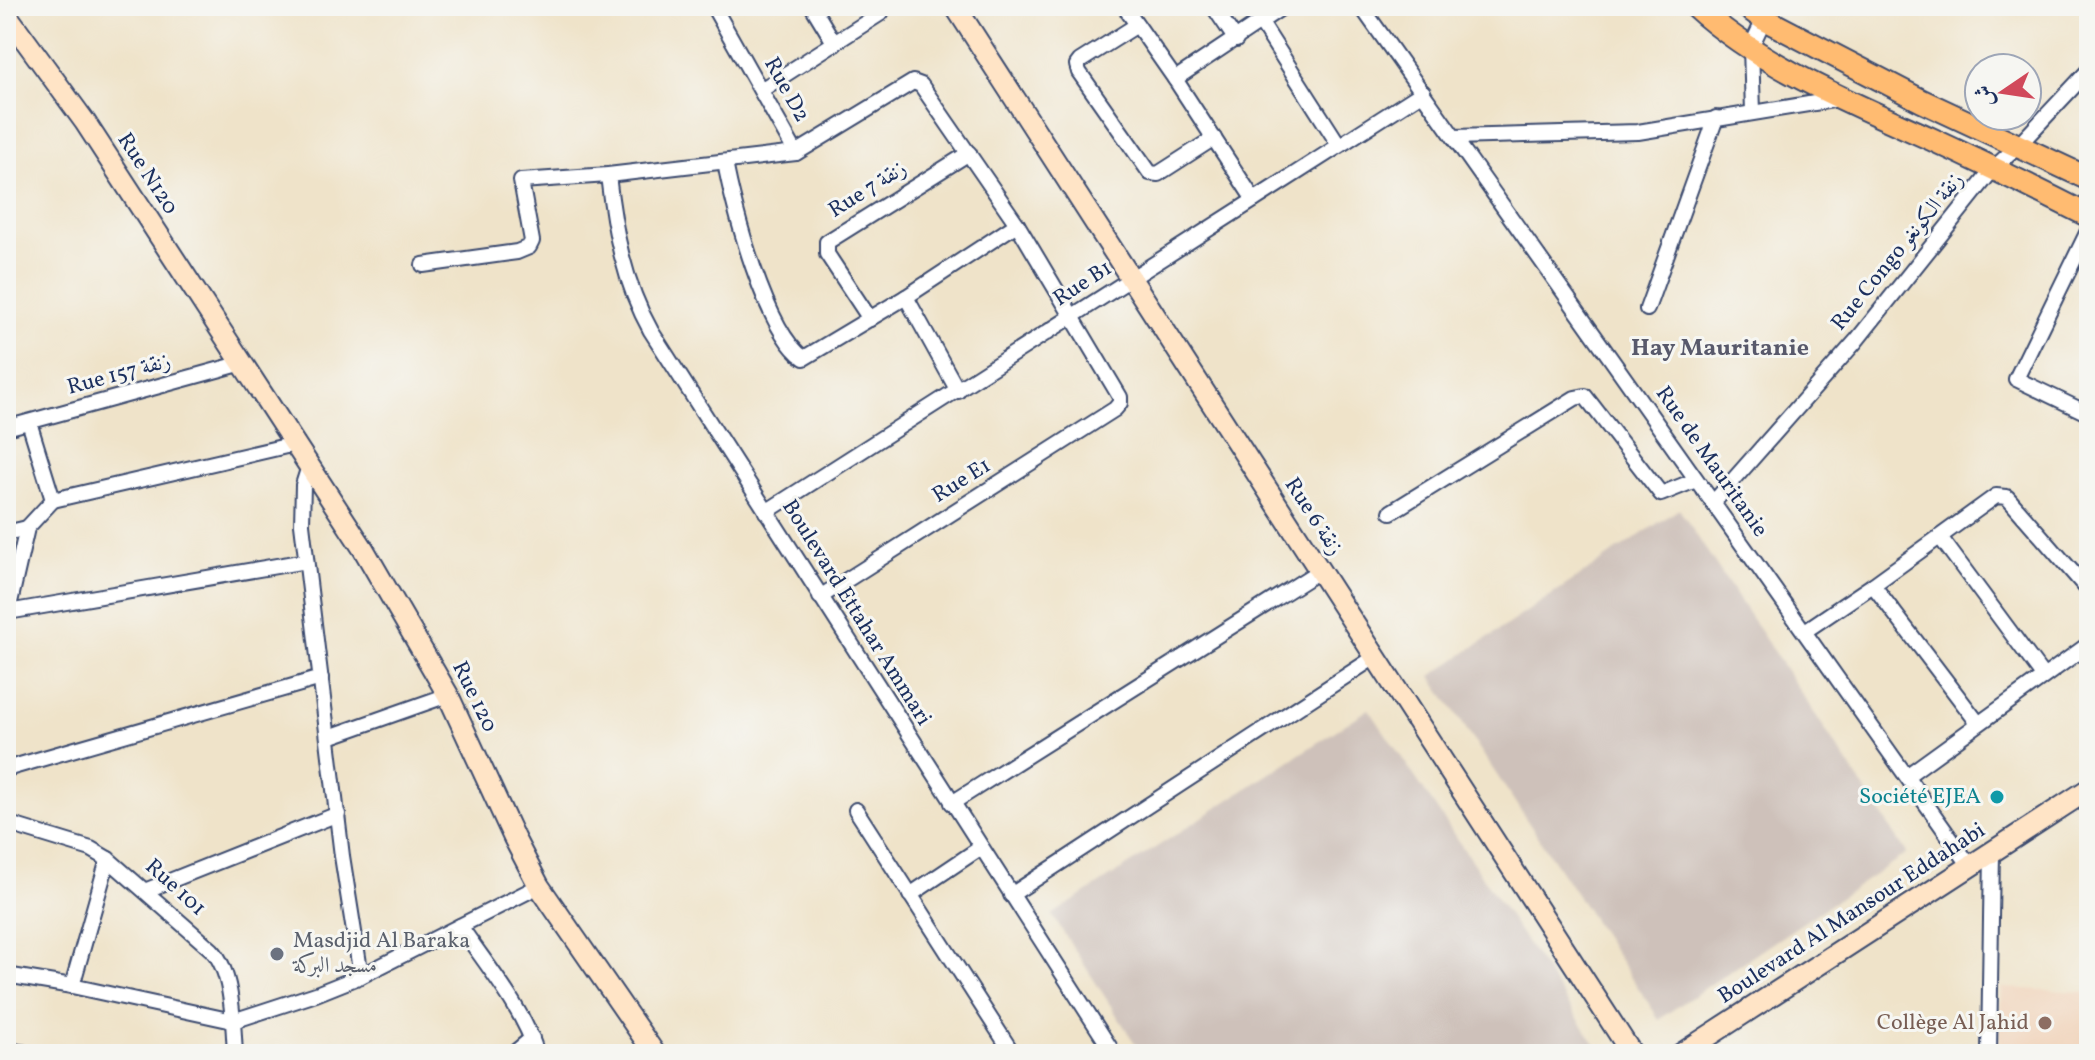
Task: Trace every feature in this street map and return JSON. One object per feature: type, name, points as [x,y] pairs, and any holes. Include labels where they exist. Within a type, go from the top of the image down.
[{"type":"main road","points":[[1695,6],[1725,31],[1841,99],[1994,168],[2089,216]]},
{"type":"main road","points":[[1759,10],[2017,147],[2089,179]]},
{"type":"street","name":"Rue D2","points":[[713,6],[796,153]]},
{"type":"street","points":[[812,6],[835,44]]},
{"type":"street","points":[[761,90],[881,13],[882,6]]},
{"type":"street","name":"Rue 6 زنقة","points":[[955,6],[1632,1054]]},
{"type":"street","points":[[1124,6],[1254,200]]},
{"type":"street","points":[[1213,6],[1236,40]]},
{"type":"street","points":[[1175,79],[1284,6]]},
{"type":"street","name":"Rue de Mauritanie","points":[[1361,6],[1970,866]]},
{"type":"street","points":[[1753,112],[1751,47],[1759,10]]},
{"type":"street","name":"Rue N120","points":[[6,14],[85,122],[243,363]]},
{"type":"street","points":[[1261,23],[1339,145]]},
{"type":"street","points":[[1137,25],[1080,61],[1077,67],[1079,72],[1150,173],[1160,173],[1214,138]]},
{"type":"street","name":"Rue Congo زنقة الكونغو","points":[[1713,503],[1856,341],[1994,168],[2089,70]]},
{"type":"street","points":[[423,265],[517,252],[529,247],[532,241],[521,181],[608,175],[796,153],[913,82],[924,88],[969,153],[1073,316]]},
{"type":"street","name":"Rue B1","points":[[766,512],[1423,92]]},
{"type":"street","points":[[1454,137],[1638,132],[1841,99]]},
{"type":"street","points":[[1647,309],[1716,118]]},
{"type":"street","name":"Rue 7 زنقة","points":[[870,319],[827,254],[827,242],[969,153]]},
{"type":"street","points":[[725,162],[745,242],[758,278],[781,329],[804,358],[906,297],[1017,224]]},
{"type":"street","name":"Boulevard Ettahar Ammari","points":[[608,175],[624,267],[642,316],[1114,1054]]},
{"type":"street","points":[[2089,229],[2016,379],[2089,414]]},
{"type":"street","points":[[906,297],[958,391]]},
{"type":"street","name":"Rue E1","points":[[820,597],[1115,409],[1120,397],[1073,316]]},
{"type":"street","name":"Rue 157 زنقة","points":[[6,428],[243,363]]},
{"type":"street","name":"Rue 120","points":[[243,363],[407,621],[448,695],[539,886],[655,1054]]},
{"type":"street","points":[[1391,512],[1575,398],[1585,396],[1661,494],[1696,480]]},
{"type":"street","points":[[29,422],[53,500]]},
{"type":"street","points":[[295,444],[53,500],[27,528],[7,616],[306,561]]},
{"type":"street","points":[[309,466],[302,498],[306,561],[361,976]]},
{"type":"street","points":[[1805,631],[1996,496],[2007,497],[2089,591]]},
{"type":"street","points":[[6,533],[27,528]]},
{"type":"street","points":[[1940,537],[2043,676]]},
{"type":"street","points":[[952,803],[1319,571]]},
{"type":"street","points":[[1873,585],[1978,723]]},
{"type":"street","points":[[1908,775],[2089,644]]},
{"type":"street","points":[[1011,895],[1375,657]]},
{"type":"street","points":[[6,769],[321,678]]},
{"type":"street","points":[[329,737],[448,695]]},
{"type":"street","name":"Boulevard Al Mansour Eddahabi","points":[[1681,1054],[2089,789]]},
{"type":"street","points":[[856,810],[1013,1054]]},
{"type":"street","points":[[147,890],[338,814]]},
{"type":"street","name":"Rue 101","points":[[6,823],[91,849],[108,859],[147,890],[220,959],[233,1021],[235,1054]]},
{"type":"street","points":[[910,895],[980,848]]},
{"type":"street","points":[[1989,1054],[1992,852]]},
{"type":"street","points":[[72,986],[108,859]]},
{"type":"street","points":[[6,975],[233,1021],[361,976],[539,886]]},
{"type":"street","points":[[460,926],[504,990],[532,1038],[537,1054]]},
{"type":"street","points":[[513,1054],[532,1038]]},
{"type":"street","points":[[6,1050],[32,1054]]},
{"type":"shaded area","points":[[1679,509],[1907,853],[1659,1019],[1431,676]]},
{"type":"shaded area","points":[[1369,709],[1602,1054],[1142,1054],[1052,915]]},
{"type":"shaded area","name":"Collège Al Jahid","points":[[2001,988],[2089,992],[2089,1054],[2000,1054]]},
{"type":"place","name":"Société EJEA","points":[[1997,797]]},
{"type":"place","name":"Masdjid Al Baraka مسجد البركة","points":[[277,954]]},
{"type":"place","name":"Collège Al Jahid","points":[[2045,1023]]},
{"type":"district","name":"Hay Mauritanie","points":[[1720,349]]}]
